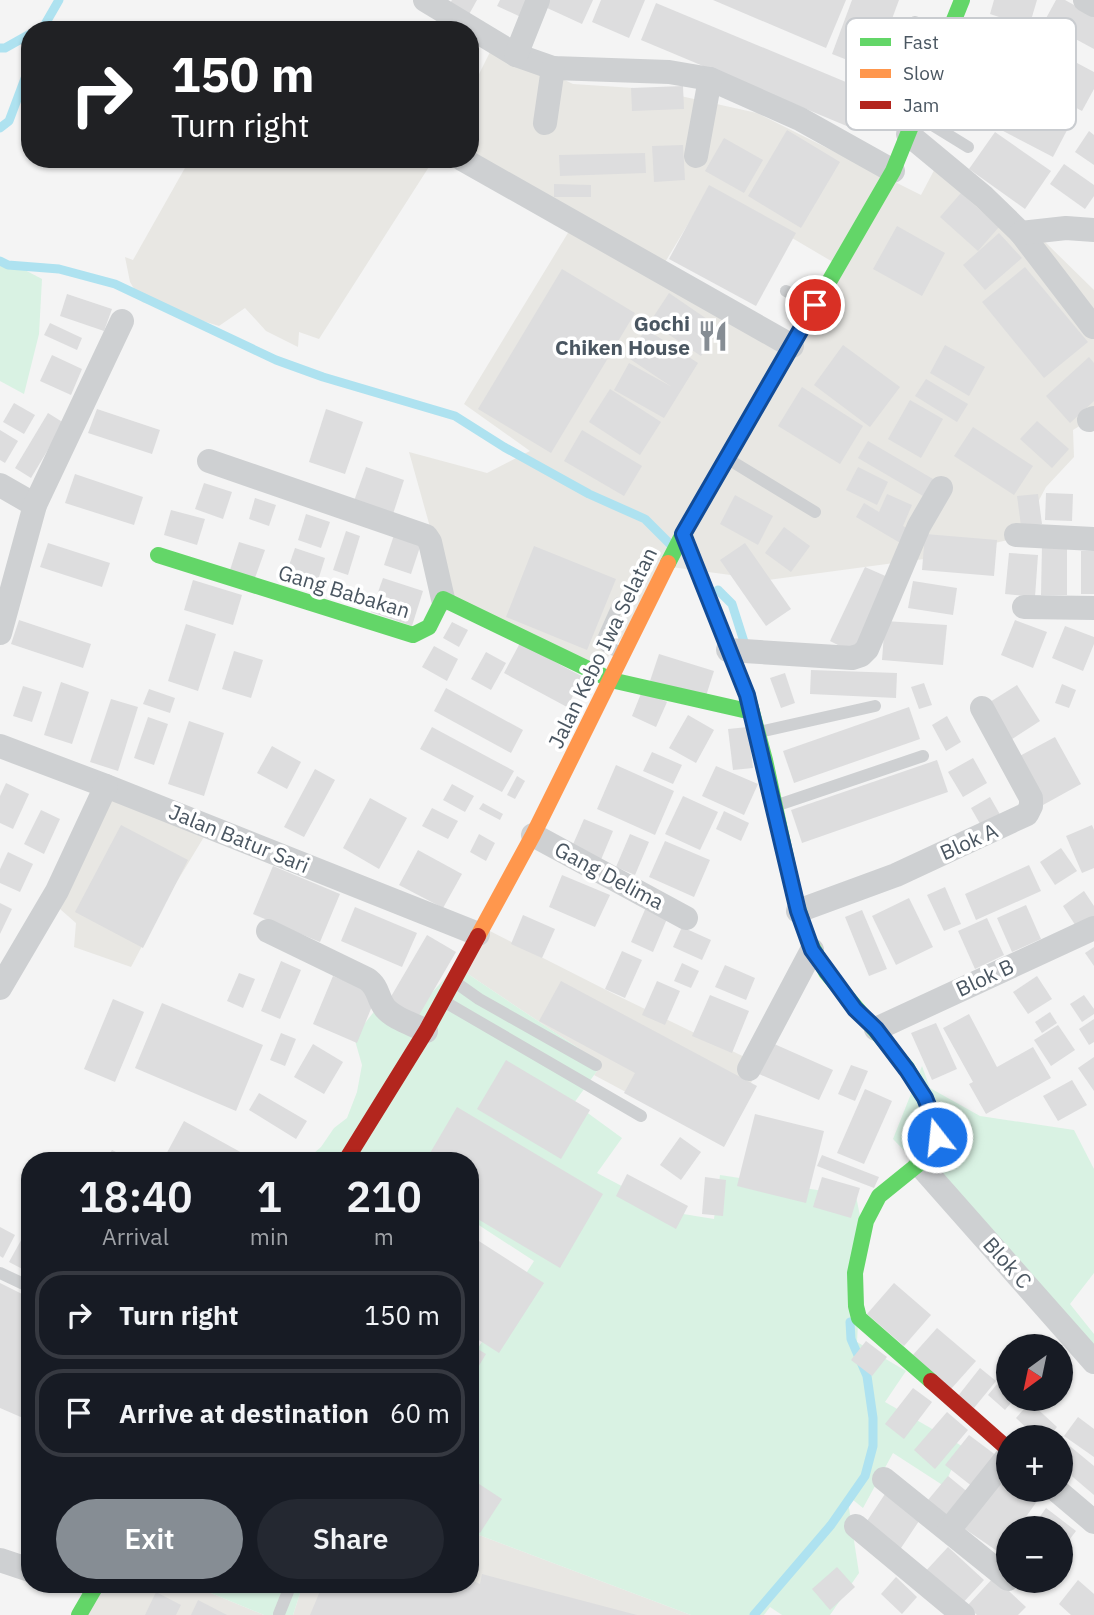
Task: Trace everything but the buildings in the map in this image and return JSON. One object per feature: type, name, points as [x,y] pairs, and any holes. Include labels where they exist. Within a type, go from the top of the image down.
[{"type":"street","points":[[425,0],[460,21]]},
{"type":"street","points":[[516,55],[538,0]]},
{"type":"street","name":"Jalan Kebo Iwa Selatan","points":[[955,18],[962,0]]},
{"type":"street","points":[[1085,0],[1094,5]]},
{"type":"street","points":[[479,33],[516,55],[553,68],[669,72],[710,79],[800,119],[893,171]]},
{"type":"street","points":[[545,123],[553,68]]},
{"type":"street","points":[[696,156],[710,79]]},
{"type":"street","name":"Jalan Kebo Iwa Selatan","points":[[351,1152],[426,1031],[441,999],[533,835],[683,534],[893,171],[910,130]]},
{"type":"street","points":[[918,130],[1021,233],[1093,327]]},
{"type":"street","points":[[478,168],[792,346]]},
{"type":"street","points":[[1021,233],[1066,228],[1094,230]]},
{"type":"street","points":[[0,633],[35,505],[122,321]]},
{"type":"street","points":[[209,461],[426,536],[430,542],[443,599]]},
{"type":"street","points":[[0,485],[35,505]]},
{"type":"street","points":[[727,650],[852,658],[861,655],[867,649],[919,526],[941,488]]},
{"type":"street","points":[[683,534],[747,695],[798,911],[812,950],[855,1009],[876,1029],[907,1070],[925,1098],[936,1126],[937,1137],[934,1145],[920,1165],[880,1195],[871,1207],[859,1246],[855,1307],[859,1318],[867,1327],[996,1439]]},
{"type":"street","points":[[1016,536],[1094,539]]},
{"type":"street","name":"Gang Babakan","points":[[158,555],[413,635],[422,634],[428,628],[443,599],[611,680],[752,712]]},
{"type":"street","points":[[1024,607],[1094,608]]},
{"type":"street","name":"Blok A","points":[[798,911],[897,875],[1027,814],[1031,798],[982,708]]},
{"type":"street","name":"Jalan Batur Sari","points":[[0,746],[478,934]]},
{"type":"street","points":[[4,974],[57,891],[106,786]]},
{"type":"street","name":"Gang Delima","points":[[533,835],[686,918]]},
{"type":"street","name":"Blok B","points":[[876,1029],[1094,928]]},
{"type":"street","points":[[268,931],[373,983],[384,1006],[391,1013],[426,1031]]},
{"type":"street","points":[[749,1069],[812,950]]},
{"type":"street","name":"Blok C","points":[[920,1165],[1094,1362]]},
{"type":"street","points":[[948,1530],[996,1471]]},
{"type":"street","points":[[884,1479],[996,1570]]},
{"type":"street","points":[[1070,1502],[1094,1522]]},
{"type":"street","points":[[856,1527],[963,1615]]},
{"type":"street","points":[[0,1560],[21,1567]]},
{"type":"street","points":[[79,1615],[85,1593]]},
{"type":"lane","points":[[927,130],[968,147]]},
{"type":"lane","points":[[786,291],[815,305]]},
{"type":"lane","points":[[727,459],[815,512]]},
{"type":"lane","points":[[619,603],[603,641],[606,646],[624,654]]},
{"type":"lane","points":[[756,733],[875,706]]},
{"type":"lane","points":[[774,807],[923,756]]},
{"type":"lane","points":[[452,980],[479,999],[596,1065]]},
{"type":"lane","points":[[441,999],[641,1116]]},
{"type":"lane","points":[[0,1273],[21,1283]]},
{"type":"lane","points":[[279,1614],[287,1593]]},
{"type":"shaded area","points":[[493,46],[573,84],[649,89],[757,113],[921,195],[940,159],[1043,240],[1094,290],[1094,417],[1073,430],[1074,457],[1046,487],[1030,517],[1026,536],[924,559],[768,580],[671,567],[599,670],[449,595],[409,452],[487,473],[530,451],[464,404],[577,218],[479,163],[479,74]],"holes":[[[709,189],[843,268],[797,352],[661,269]]]},
{"type":"shaded area","points":[[185,168],[428,168],[319,339],[299,332],[298,347],[266,331],[245,308],[219,326],[142,302],[130,282],[125,257],[133,260]]},
{"type":"shaded area","points":[[108,784],[210,827],[170,893],[131,967],[74,947],[76,923],[52,902]]},
{"type":"shaded area","points":[[478,925],[759,1064],[725,1145],[594,1075],[602,1064],[456,966]]},
{"type":"shaded area","points":[[479,1535],[691,1615],[293,1615],[300,1593],[479,1593]]},
{"type":"shaded area","points":[[83,1593],[211,1593],[264,1615],[71,1615]]},
{"type":"green space","points":[[0,257],[42,279],[39,334],[24,394],[0,381]]},
{"type":"green space","points":[[456,966],[602,1064],[574,1103],[622,1138],[597,1173],[671,1212],[714,1219],[720,1175],[856,1196],[863,1231],[857,1342],[906,1371],[885,1402],[962,1446],[944,1486],[893,1453],[863,1508],[847,1495],[859,1573],[830,1615],[782,1615],[770,1607],[764,1615],[691,1615],[479,1535],[479,1347],[534,1261],[479,1225],[479,1152],[315,1152],[334,1128],[347,1118],[357,1092],[362,1065],[354,1037],[384,999],[410,1017]]},
{"type":"green space","points":[[922,1066],[930,1088],[980,1116],[1074,1130],[1094,1169],[1094,1273],[1070,1304],[1094,1334],[1094,1358],[1011,1262],[893,1139]]},
{"type":"green space","points":[[211,1593],[300,1593],[293,1615],[264,1615]]},
{"type":"waterway","points":[[47,21],[59,0]]},
{"type":"waterway","points":[[0,48],[21,39]]},
{"type":"waterway","points":[[0,128],[9,121],[21,89]]},
{"type":"waterway","points":[[0,261],[8,265],[59,269],[115,284],[276,360],[323,377],[455,416],[504,447],[589,494],[645,519],[670,544]]},
{"type":"waterway","points":[[718,590],[732,604],[746,648]]},
{"type":"waterway","points":[[754,1615],[831,1525],[865,1476],[873,1446],[873,1418],[867,1376],[851,1339],[850,1322]]},
{"type":"traffic: fast","points":[[955,18],[962,0]]},
{"type":"traffic: fast","points":[[668,563],[893,171],[910,130]]},
{"type":"traffic: fast","points":[[683,534],[748,697],[765,760],[795,899],[808,939],[826,972],[907,1068],[929,1106],[936,1126],[937,1138],[926,1158],[879,1196],[866,1221],[855,1273],[859,1318],[931,1381]]},
{"type":"traffic: fast","points":[[158,555],[413,635],[429,627],[443,599],[611,680],[752,712]]},
{"type":"traffic: fast","points":[[79,1615],[92,1593]]},
{"type":"traffic: slow","points":[[478,936],[533,835],[668,563]]},
{"type":"traffic: jam","points":[[351,1152],[426,1031],[478,936]]},
{"type":"traffic: jam","points":[[931,1381],[996,1438]]},
{"type":"place","name":"Gochi Chiken House","points":[[713,336]]},
{"type":"route","points":[[815,305],[683,534],[747,695],[798,911],[812,950],[855,1009],[876,1029],[907,1070],[925,1098],[936,1126],[937,1137]]}]
